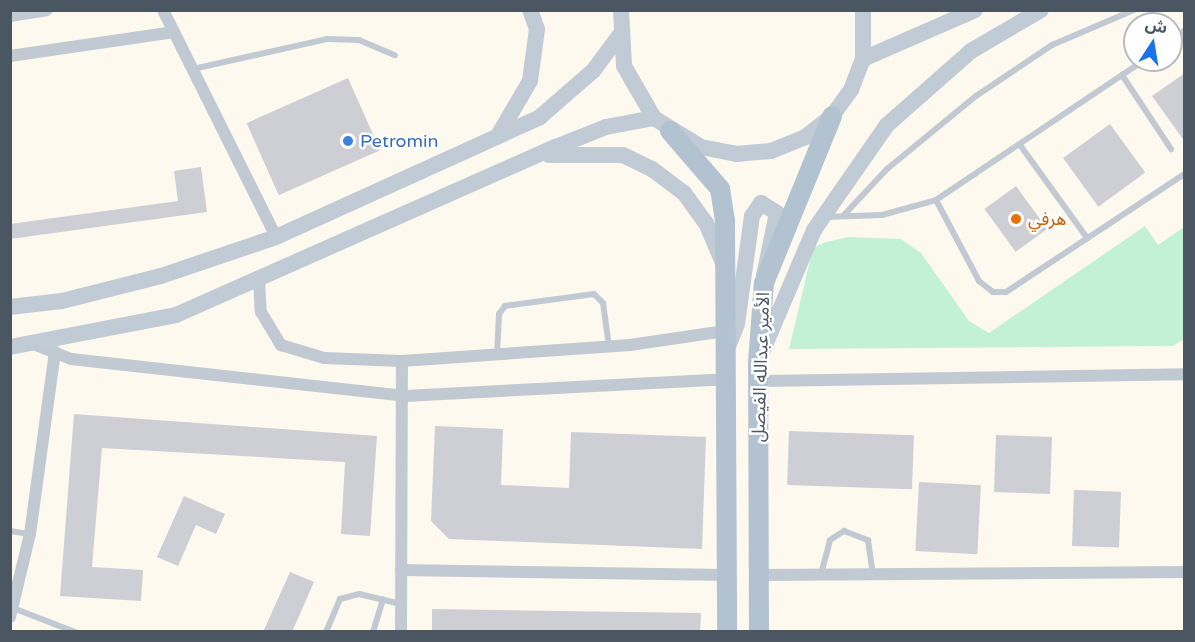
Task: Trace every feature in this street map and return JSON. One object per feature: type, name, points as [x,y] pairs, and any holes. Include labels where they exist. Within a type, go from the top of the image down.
[{"type":"main road","points":[[499,134],[530,81],[537,29],[530,10]]},
{"type":"main road","points":[[621,10],[619,36],[632,84],[654,118],[670,131],[701,147],[736,154],[771,151],[804,138],[832,116],[851,90],[863,59],[863,10]]},
{"type":"main road","points":[[863,59],[975,10]]},
{"type":"main road","points":[[758,371],[822,217],[880,134],[926,87],[971,51],[1041,10]]},
{"type":"main road","points":[[10,308],[62,302],[161,276],[276,237],[540,117],[593,71],[619,36]]},
{"type":"main road","name":"الأمير عبدالله الفيصل","points":[[759,632],[758,371],[764,283],[832,116]]},
{"type":"main road","points":[[10,347],[176,315],[606,127],[654,118]]},
{"type":"main road","name":"الأمير عبدالله الفيصل","points":[[670,131],[720,189],[725,268],[727,632]]},
{"type":"main road","points":[[536,156],[623,155],[651,169],[684,193],[706,223],[725,268]]},
{"type":"main road","points":[[725,353],[737,324],[752,216],[760,203],[777,213],[765,252],[764,283]]},
{"type":"street","points":[[10,16],[47,10]]},
{"type":"street","points":[[163,10],[276,237]]},
{"type":"street","points":[[10,56],[174,32]]},
{"type":"street","points":[[259,279],[261,312],[280,345],[324,358],[402,361],[609,346],[725,331]]},
{"type":"street","points":[[33,344],[71,359],[405,396],[726,379]]},
{"type":"street","points":[[12,612],[30,534],[54,352]]},
{"type":"street","points":[[400,632],[405,396],[402,361]]},
{"type":"street","points":[[758,371],[1185,374]]},
{"type":"street","points":[[400,570],[727,575]]},
{"type":"street","points":[[758,575],[1185,572]]},
{"type":"lane","points":[[843,216],[887,169],[976,96],[1052,45],[1134,10]]},
{"type":"lane","points":[[192,69],[327,39],[359,40],[395,56]]},
{"type":"lane","points":[[822,217],[882,215],[936,200],[1126,72]]},
{"type":"lane","points":[[1122,75],[1171,149]]},
{"type":"lane","points":[[1020,145],[1087,238]]},
{"type":"lane","points":[[936,200],[979,281],[993,292],[1006,292],[1185,174]]},
{"type":"lane","points":[[496,354],[499,314],[505,306],[594,294],[603,303],[609,346]]},
{"type":"lane","points":[[10,531],[30,534]]},
{"type":"lane","points":[[820,574],[830,540],[844,531],[868,540],[873,574]]},
{"type":"lane","points":[[326,632],[340,599],[358,594],[401,604]]},
{"type":"lane","points":[[373,632],[383,600]]},
{"type":"lane","points":[[12,612],[75,632]]},
{"type":"shaded area","points":[[10,11],[1184,11],[1184,631],[11,631]]},
{"type":"green space","points":[[1145,226],[1158,245],[1184,227],[1184,339],[1173,346],[789,349],[813,248],[823,243],[848,237],[901,239],[921,253],[969,321],[989,333]]},
{"type":"building","points":[[1185,73],[1185,142],[1152,96]]},
{"type":"building","points":[[348,78],[380,150],[279,195],[247,123]]},
{"type":"building","points":[[1110,124],[1145,173],[1098,207],[1063,158]]},
{"type":"building","points":[[201,167],[207,212],[10,239],[10,224],[178,201],[174,171]]},
{"type":"building","name":"هرفي","points":[[1016,186],[1047,229],[1016,252],[984,209]]},
{"type":"building","points":[[74,414],[377,436],[370,536],[341,534],[345,462],[102,448],[92,567],[143,570],[141,601],[60,596]]},
{"type":"building","points":[[435,426],[503,429],[501,485],[569,488],[571,432],[706,437],[702,549],[449,539],[431,521]]},
{"type":"building","points":[[789,431],[914,435],[912,489],[787,485]]},
{"type":"building","points":[[996,435],[1052,437],[1050,494],[994,492]]},
{"type":"building","points":[[919,482],[981,485],[977,554],[915,551]]},
{"type":"building","points":[[1074,490],[1121,492],[1119,548],[1072,546]]},
{"type":"building","points":[[184,496],[225,514],[216,534],[196,525],[178,566],[157,557]]},
{"type":"building","points":[[290,572],[314,582],[292,632],[263,632]]},
{"type":"building","points":[[432,609],[701,613],[700,632],[432,632]]},
{"type":"place","name":"Petromin","points":[[348,141]]},
{"type":"place","name":"هرفي","points":[[1016,219]]}]
